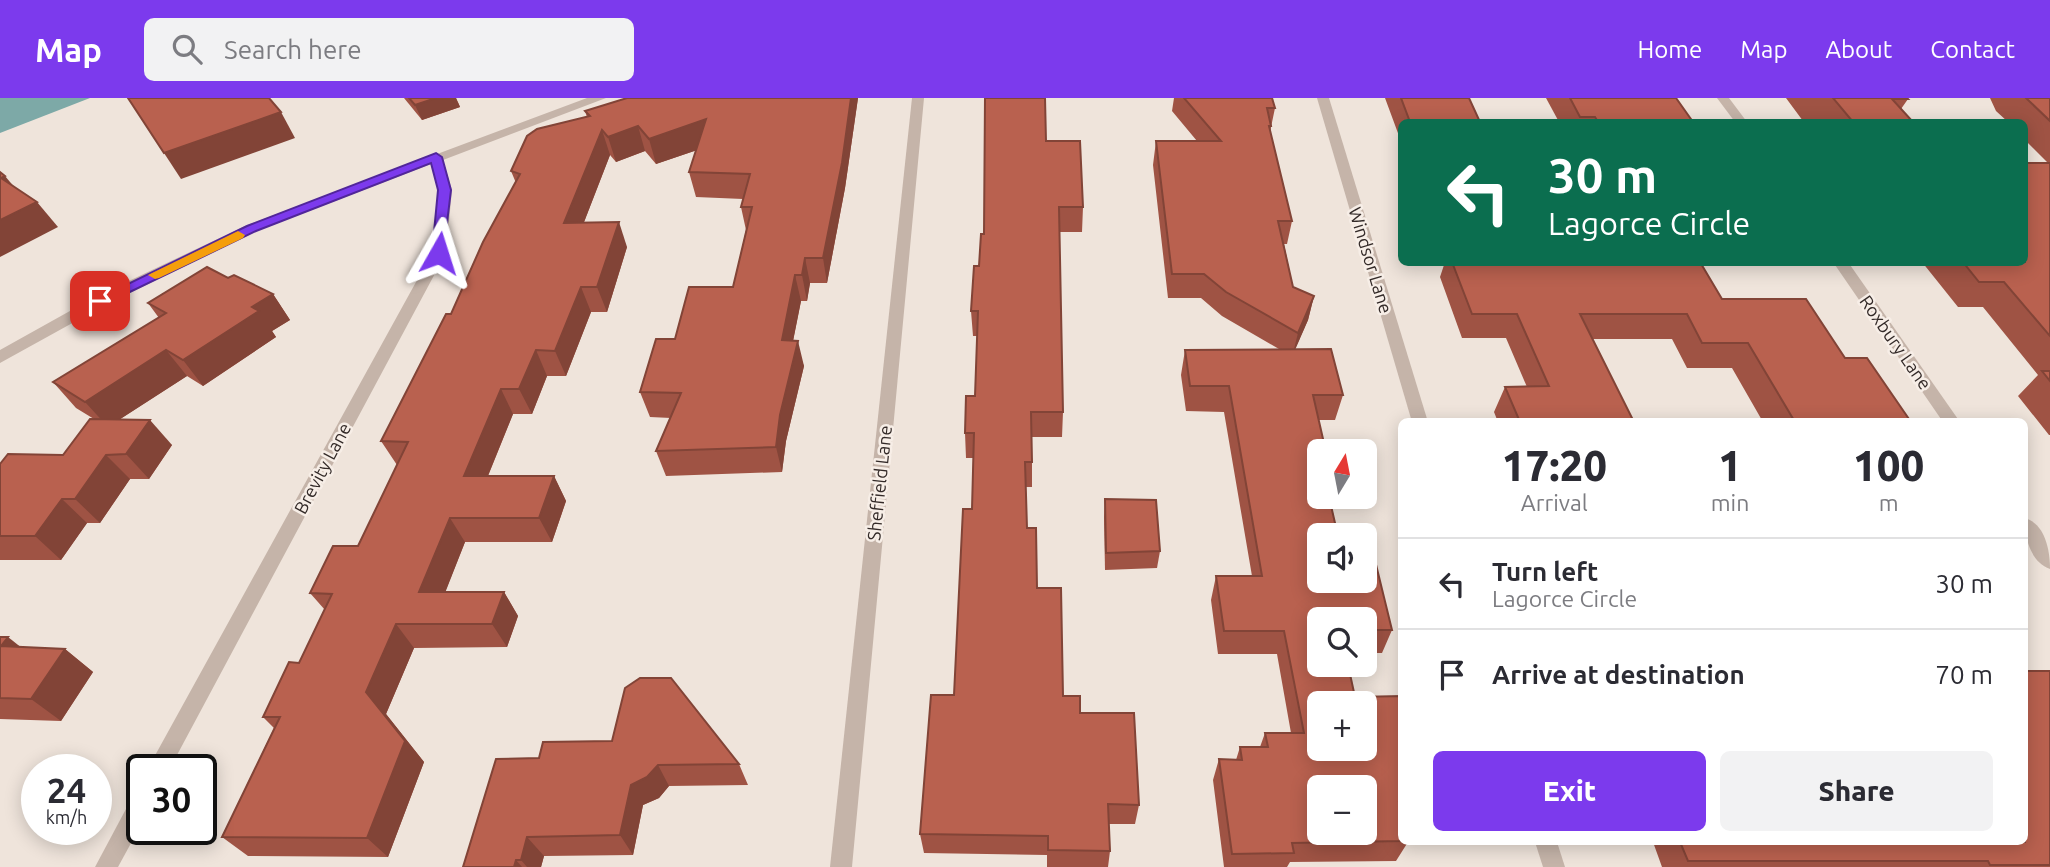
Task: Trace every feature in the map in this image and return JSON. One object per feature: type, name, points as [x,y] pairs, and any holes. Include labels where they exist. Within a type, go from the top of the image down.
[{"type":"street","points":[[0,357],[100,301],[252,228],[553,113],[600,98]]},
{"type":"street","name":"Sheffield Lane","points":[[841,867],[918,98]]},
{"type":"street","name":"Windsor Lane","points":[[1323,98],[1419,418]]},
{"type":"street","points":[[1723,98],[1739,119]]},
{"type":"street","name":"Brevity Lane","points":[[167,754],[439,253],[445,190],[436,157]]},
{"type":"street","name":"Roxbury Lane","points":[[1843,266],[1949,418]]},
{"type":"street","points":[[2028,529],[2050,561]]},
{"type":"street","points":[[106,867],[126,830]]},
{"type":"street","points":[[1547,845],[1554,867]]},
{"type":"water","points":[[0,98],[90,98],[0,133]]},
{"type":"building","points":[[128,98],[269,98],[281,112],[164,153]]},
{"type":"building","points":[[409,98],[436,98],[415,105]]},
{"type":"building","points":[[627,98],[851,98],[842,163],[823,258],[805,258],[802,275],[795,275],[782,340],[798,341],[780,415],[776,447],[656,451],[681,393],[640,392],[656,339],[675,339],[689,287],[733,287],[752,207],[741,207],[750,174],[689,172],[706,119],[649,139],[638,126],[608,137],[602,130],[564,223],[619,222],[597,287],[581,287],[555,351],[536,350],[519,389],[501,389],[464,476],[554,476],[539,518],[450,518],[419,592],[504,592],[492,624],[396,624],[366,692],[405,741],[367,838],[222,837],[280,717],[263,717],[289,662],[299,663],[332,594],[310,593],[333,546],[358,546],[408,442],[381,441],[446,314],[451,314],[483,242],[520,174],[511,171],[527,136],[537,129],[590,116],[585,111]]},
{"type":"building","points":[[985,98],[1045,98],[1046,141],[1080,141],[1083,207],[1059,207],[1063,412],[1031,412],[1032,462],[1025,462],[1027,528],[1036,528],[1037,588],[1061,588],[1063,696],[1080,696],[1080,713],[1134,713],[1139,805],[1108,804],[1110,851],[1048,850],[1048,836],[920,834],[931,695],[954,695],[963,509],[972,509],[974,433],[965,433],[966,396],[975,396],[978,311],[971,311],[974,266],[979,266],[981,234],[984,234]]},
{"type":"building","points":[[1184,98],[1272,98],[1275,108],[1267,108],[1269,126],[1292,221],[1278,221],[1293,287],[1314,296],[1298,333],[1226,292],[1204,274],[1172,274],[1156,141],[1221,141]]},
{"type":"building","points":[[1401,98],[1469,98],[1479,119],[1409,119]]},
{"type":"building","points":[[1570,98],[1676,98],[1691,119],[1596,119],[1580,117]]},
{"type":"building","points":[[1833,98],[1908,99],[1892,99],[1910,119],[1850,119]]},
{"type":"building","points":[[2026,98],[2050,98],[2050,121]]},
{"type":"building","points":[[2028,163],[2050,163],[2050,336],[2004,282],[1979,282],[1966,266],[2028,266]]},
{"type":"building","points":[[0,172],[5,176],[1,178],[37,202],[0,220]]},
{"type":"building","points":[[1454,266],[1702,266],[1722,299],[1806,299],[1845,358],[1867,358],[1908,418],[1793,418],[1748,343],[1702,343],[1687,314],[1580,314],[1632,418],[1518,418],[1505,387],[1549,386],[1517,314],[1472,314]]},
{"type":"building","points":[[207,267],[228,278],[234,275],[273,294],[252,307],[259,311],[183,360],[166,350],[85,402],[53,382],[166,313],[148,303]]},
{"type":"building","points":[[1331,349],[1343,395],[1313,395],[1323,439],[1307,439],[1307,509],[1332,509],[1335,523],[1307,523],[1307,593],[1377,593],[1377,569],[1392,630],[1377,630],[1377,607],[1307,607],[1307,677],[1351,677],[1354,691],[1307,691],[1307,761],[1377,761],[1377,697],[1398,696],[1398,841],[1377,841],[1377,775],[1307,775],[1307,843],[1292,843],[1294,853],[1232,854],[1219,759],[1242,760],[1240,747],[1268,747],[1265,733],[1304,733],[1284,631],[1224,631],[1216,576],[1262,576],[1229,386],[1190,386],[1185,350]]},
{"type":"building","points":[[2042,371],[2050,371],[2050,381]]},
{"type":"building","points":[[90,419],[150,420],[126,454],[106,455],[75,499],[62,499],[35,536],[0,536],[0,464],[8,454],[63,455]]},
{"type":"building","points":[[1105,499],[1156,500],[1160,551],[1106,553]]},
{"type":"building","points":[[0,637],[8,637],[1,646],[65,649],[31,699],[0,698]]},
{"type":"building","points":[[2028,671],[2050,671],[2050,865],[1990,865],[1988,861],[1688,861],[1681,845],[2028,845]]},
{"type":"building","points":[[640,678],[671,678],[739,764],[658,765],[647,777],[631,785],[620,835],[527,837],[521,860],[516,860],[514,867],[463,867],[496,759],[539,758],[543,742],[612,741],[625,688]]},
{"type":"slow traffic","points":[[155,275],[238,235]]},
{"type":"route","points":[[100,301],[252,228],[436,157],[445,190],[439,253]]}]
